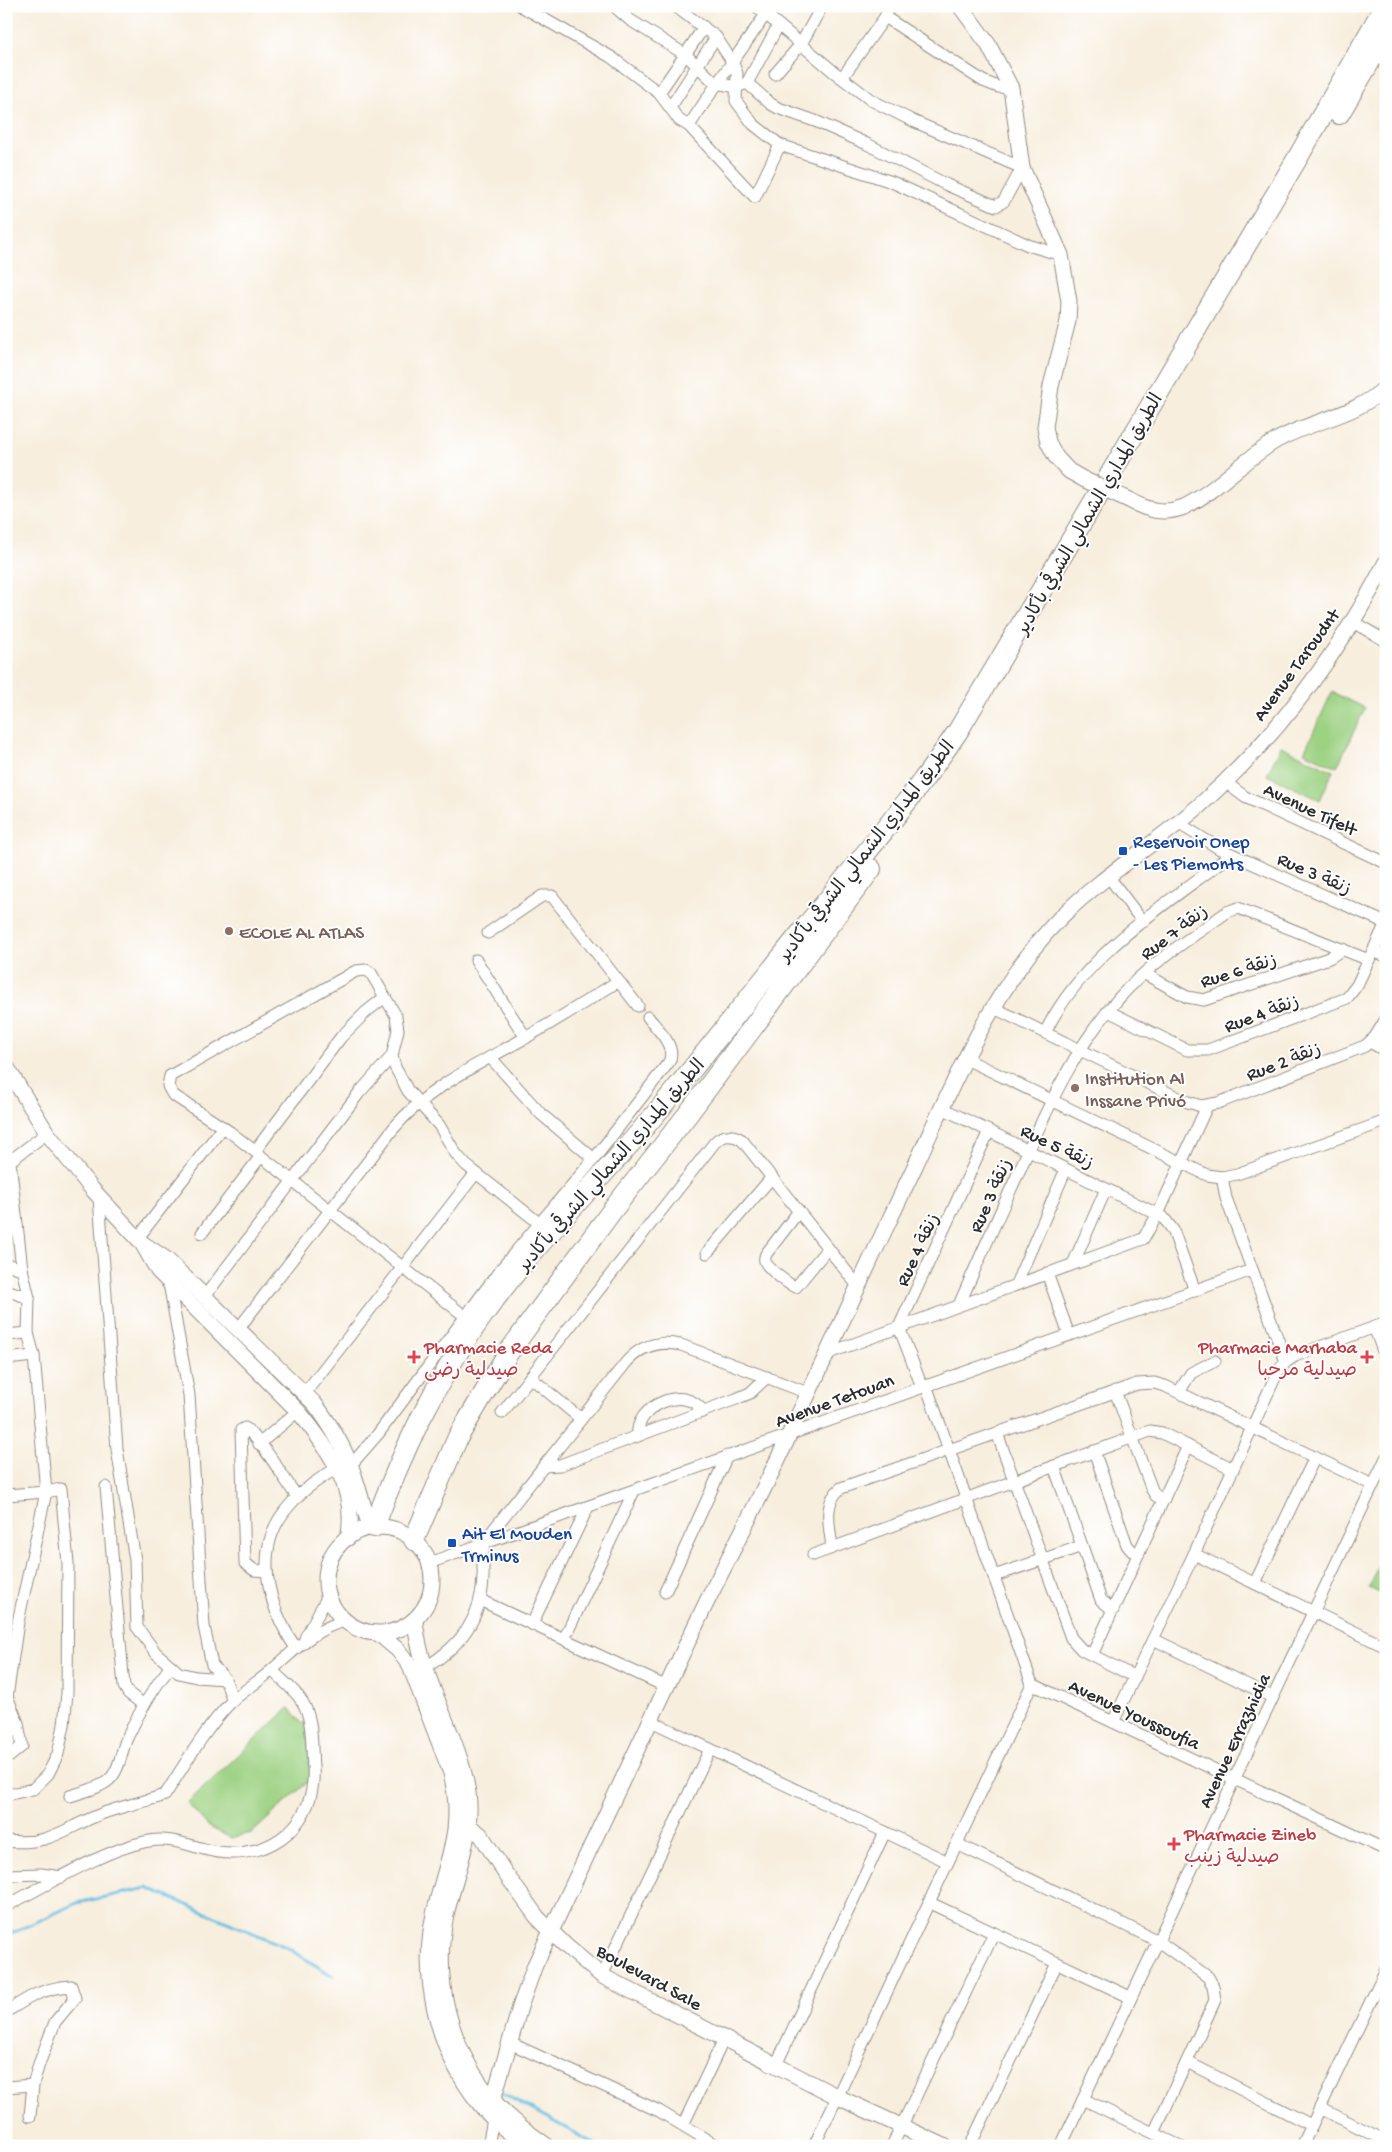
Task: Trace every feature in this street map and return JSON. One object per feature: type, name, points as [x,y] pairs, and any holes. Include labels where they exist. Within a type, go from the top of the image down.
[{"type":"highway","name":"الطريق المداري الشمالي الشرقي بأكادير","points":[[372,1528],[392,1477],[424,1410],[451,1361],[483,1315],[516,1272],[650,1120],[723,1031],[902,810],[958,731],[1297,159],[1385,6]]},
{"type":"highway","name":"الطريق المداري الشمالي الشرقي بأكادير","points":[[414,1540],[458,1437],[508,1353],[603,1223],[688,1114],[861,880],[918,808],[978,720],[1386,34]]},
{"type":"street","points":[[521,6],[611,57],[659,93],[679,120],[689,126],[755,197],[780,145]]},
{"type":"street","points":[[614,6],[630,20],[686,55],[716,82],[742,85],[784,111],[815,121],[867,144],[934,179],[996,206],[1004,201],[1022,168]]},
{"type":"street","points":[[675,6],[716,36],[733,63],[742,85]]},
{"type":"street","points":[[756,6],[778,26],[871,100],[900,115],[1022,168]]},
{"type":"street","points":[[775,74],[801,44],[822,6]]},
{"type":"street","points":[[842,78],[885,17],[890,6]]},
{"type":"street","points":[[960,6],[988,44],[1011,88],[1022,168],[1061,255],[1068,301],[1068,321],[1051,386],[1045,427],[1048,442],[1056,457],[1069,471],[1143,508],[1158,512],[1172,511],[1184,507],[1276,440],[1352,409],[1373,398],[1386,387]]},
{"type":"street","points":[[689,126],[716,82],[733,63],[766,14]]},
{"type":"street","points":[[885,17],[983,81],[998,87],[1011,88]]},
{"type":"street","points":[[778,26],[742,85],[736,101],[746,117],[780,145],[892,182],[1028,245],[1061,255]]},
{"type":"street","points":[[659,93],[704,27]]},
{"type":"street","points":[[670,108],[716,36]]},
{"type":"street","name":"Avenue Taroudnt","points":[[493,2100],[527,1987],[551,1932],[790,1433],[942,1108],[994,1008],[1025,959],[1061,917],[1108,876],[1178,823],[1225,782],[1294,706],[1353,622],[1386,562]]},
{"type":"street","points":[[1353,622],[1386,641]]},
{"type":"street","name":"Avenue Tifelt","points":[[1225,782],[1245,797],[1386,863]]},
{"type":"street","name":"Rue 3 زنقة","points":[[1178,823],[1196,836],[1232,854],[1386,923]]},
{"type":"street","points":[[1045,1033],[1059,1008],[1080,981],[1106,954],[1143,922],[1232,854]]},
{"type":"street","points":[[1108,876],[1143,922]]},
{"type":"street","points":[[488,933],[542,896],[549,895],[555,899],[617,982],[638,1006]]},
{"type":"street","name":"Rue 7 زنقة","points":[[1052,1100],[1079,1050],[1122,995],[1168,955],[1227,912],[1238,908],[1343,949],[1386,956]]},
{"type":"street","name":"Rue 4 زنقة","points":[[1108,1011],[1187,1050],[1208,1050],[1345,1000],[1354,991],[1386,923]]},
{"type":"street","name":"Rue 6 زنقة","points":[[1145,974],[1187,997],[1204,1000],[1329,958],[1343,949]]},
{"type":"street","points":[[476,960],[526,1038]]},
{"type":"street","points":[[205,1296],[292,1181],[363,1088],[392,1056],[398,1030],[398,1021],[371,973],[359,969],[170,1076],[168,1086],[171,1092],[192,1108],[224,1127],[292,1181],[330,1212],[466,1317]]},
{"type":"street","points":[[239,1328],[393,1129],[418,1104],[454,1078],[526,1038],[617,982]]},
{"type":"street","points":[[202,1233],[341,1037],[385,997]]},
{"type":"street","points":[[826,1354],[1016,1284],[1143,1240],[1158,1214],[1207,1106],[1190,1103],[994,1008]]},
{"type":"street","points":[[299,1644],[282,1624],[273,1606],[269,1590],[267,1571],[269,1550],[275,1527],[281,1516],[297,1497],[316,1481],[344,1467],[378,1434],[501,1269],[594,1159],[670,1059],[670,1048],[648,1017]]},
{"type":"street","name":"Rue 2 زنقة","points":[[1207,1106],[1228,1100],[1358,1049],[1370,1042],[1386,1019]]},
{"type":"street","points":[[1370,1042],[1386,1051]]},
{"type":"street","points":[[392,1056],[404,1083],[418,1104],[439,1125],[462,1161],[539,1223]]},
{"type":"street","points":[[490,1057],[541,1114],[594,1159]]},
{"type":"street","points":[[966,1059],[1207,1175],[1222,1177],[1237,1174],[1386,1121]]},
{"type":"street","points":[[6,1066],[47,1134],[99,1197],[162,1265],[205,1296],[239,1328],[304,1393],[329,1424],[344,1467],[372,1528]]},
{"type":"street","name":"Rue 3 زنقة","points":[[959,1305],[1052,1100]]},
{"type":"street","name":"Rue 5 زنقة","points":[[942,1108],[1158,1214]]},
{"type":"street","points":[[140,1241],[224,1127]]},
{"type":"street","name":"Rue 4 زنقة","points":[[899,1327],[989,1131]]},
{"type":"street","points":[[17,1334],[29,1298],[22,1269],[8,1163],[47,1134]]},
{"type":"street","points":[[502,1413],[718,1139],[730,1136],[742,1140],[858,1286]]},
{"type":"street","points":[[1016,1284],[1066,1169]]},
{"type":"street","points":[[304,1393],[476,1173]]},
{"type":"street","points":[[707,1253],[772,1177]]},
{"type":"street","points":[[1222,1177],[1226,1198],[1286,1362]]},
{"type":"street","points":[[1073,1264],[1106,1188]]},
{"type":"street","points":[[99,1197],[117,1449],[134,1560],[137,1626],[156,1653],[179,1672],[196,1677],[225,1679]]},
{"type":"street","points":[[799,1211],[766,1254],[764,1259],[767,1265],[791,1286],[796,1287],[828,1248]]},
{"type":"street","points":[[1158,1214],[1170,1225],[1195,1291]]},
{"type":"street","points":[[6,1264],[22,1269]]},
{"type":"street","points":[[162,1265],[169,1283],[189,1395],[204,1626],[212,1665],[225,1679],[233,1701]]},
{"type":"street","name":"Avenue Tetouan","points":[[429,1563],[1252,1270]]},
{"type":"street","points":[[1047,1273],[1069,1335]]},
{"type":"street","points":[[169,1283],[298,1411],[344,1467],[350,1510],[348,1538]]},
{"type":"street","points":[[6,1290],[29,1298]]},
{"type":"street","points":[[1113,1722],[1194,1554],[1278,1371],[1295,1356],[1386,1323]]},
{"type":"street","points":[[6,1324],[17,1334],[34,1356],[46,1492],[18,1622],[7,1701],[18,1723],[22,1746],[10,1756]]},
{"type":"street","points":[[814,2146],[1032,1684],[950,1450],[899,1327]]},
{"type":"street","points":[[1374,1327],[1386,1358]]},
{"type":"street","points":[[426,1667],[445,1655],[473,1621],[480,1600],[483,1580],[484,1544],[628,1359],[639,1350],[652,1344],[667,1342],[681,1344],[808,1393]]},
{"type":"street","points":[[6,1359],[34,1356]]},
{"type":"street","points":[[1180,1392],[1191,1373],[1214,1361]]},
{"type":"street","points":[[530,1377],[581,1420]]},
{"type":"street","points":[[544,1466],[560,1465],[703,1412],[743,1396],[756,1388],[767,1377]]},
{"type":"street","points":[[832,1548],[829,1508],[831,1499],[841,1488],[1130,1385],[1145,1383],[1165,1386],[1180,1392],[1373,1485]]},
{"type":"street","points":[[1115,1391],[1152,1490],[1156,1496],[1164,1499]]},
{"type":"street","points":[[638,1436],[639,1426],[650,1409],[655,1406],[677,1398],[683,1398],[696,1403],[703,1412]]},
{"type":"street","points":[[259,1444],[298,1411]]},
{"type":"street","points":[[267,1571],[254,1570],[245,1563],[241,1430],[244,1428],[248,1430],[297,1497]]},
{"type":"street","points":[[813,1555],[1150,1431],[1159,1432],[1233,1469]]},
{"type":"street","points":[[997,1433],[1072,1638],[1078,1647],[1135,1677]]},
{"type":"street","points":[[1092,1655],[1188,1446]]},
{"type":"street","points":[[1094,1451],[1127,1545],[1132,1551],[1139,1553]]},
{"type":"street","points":[[665,1592],[727,1456]]},
{"type":"street","points":[[1255,1583],[1315,1457]]},
{"type":"street","name":"Avenue Errazhidia","points":[[1061,2146],[1386,1458]]},
{"type":"street","points":[[1054,1466],[1101,1600],[1113,1610]]},
{"type":"street","points":[[106,1487],[124,1686],[128,1693],[144,1705]]},
{"type":"street","points":[[6,1495],[61,1489],[68,1563],[67,1693],[64,1725],[58,1754],[48,1774],[33,1789],[6,1795]]},
{"type":"street","points":[[564,1639],[634,1491]]},
{"type":"street","points":[[532,1624],[588,1507]]},
{"type":"street","points":[[372,1528],[395,1530],[414,1540],[429,1563],[431,1573],[430,1594],[424,1608],[415,1620],[398,1630],[379,1634],[361,1630],[345,1621],[338,1613],[328,1594],[328,1569],[338,1546],[348,1538],[372,1528]]},
{"type":"street","points":[[994,1576],[1082,1546]]},
{"type":"street","points":[[1194,1554],[1386,1647]]},
{"type":"street","points":[[299,1644],[328,1594]]},
{"type":"street","points":[[480,1600],[667,1687]]},
{"type":"street","points":[[415,1620],[420,1652],[465,1779],[468,1794],[469,1826],[444,1929],[442,1973],[453,2033],[470,2068],[493,2100],[523,2129],[547,2146]]},
{"type":"street","points":[[6,1841],[26,1844],[44,1841],[102,1814],[165,1795],[198,1745],[233,1701],[272,1670],[299,1644],[324,1628],[345,1621]]},
{"type":"street","points":[[379,1634],[405,1658],[414,1674],[451,1773],[456,1798],[455,1837],[435,1910],[430,1942],[429,1973],[433,2005],[446,2047],[456,2067],[480,2104],[494,2119],[527,2146]]},
{"type":"street","points":[[1153,1639],[1272,1697]]},
{"type":"street","points":[[405,1658],[410,1654],[420,1652]]},
{"type":"street","points":[[70,1796],[108,1782],[115,1774],[126,1740],[144,1705],[171,1666]]},
{"type":"street","points":[[6,1906],[93,1861],[144,1842],[170,1840],[218,1852],[239,1852],[267,1846],[289,1832],[306,1810],[313,1791],[314,1773],[310,1724],[307,1711],[301,1700],[272,1670]]},
{"type":"street","name":"Avenue Youssoufia","points":[[1032,1684],[1234,1777],[1386,1850]]},
{"type":"street","points":[[651,1721],[948,1862]]},
{"type":"street","points":[[602,1976],[710,1749]]},
{"type":"street","name":"Boulevard Sale","points":[[469,1826],[481,1834],[516,1891],[551,1932],[602,1976],[838,2097],[944,2146]]},
{"type":"street","points":[[776,2065],[885,1832]]},
{"type":"street","points":[[957,1844],[1158,1941],[1204,1973],[1213,1986],[1215,2000],[1154,2133]]},
{"type":"street","points":[[6,1875],[41,1874],[62,1877]]},
{"type":"street","points":[[930,1903],[1130,1997]]},
{"type":"street","points":[[892,2146],[994,1933]]},
{"type":"street","points":[[970,2146],[1057,1963]]},
{"type":"street","points":[[1302,2146],[1385,1973]]},
{"type":"street","points":[[6,2012],[34,1993],[71,1986],[74,1992],[75,1998],[55,2022],[32,2084],[30,2116]]},
{"type":"street","points":[[683,2125],[724,2039]]},
{"type":"street","points":[[510,2043],[659,2111],[717,2146]]},
{"type":"street","points":[[1187,2062],[1311,2126]]},
{"type":"street","points":[[6,2087],[32,2084]]},
{"type":"street","points":[[1083,2099],[1180,2146]]},
{"type":"street","points":[[1320,2108],[1386,2140]]},
{"type":"street","points":[[488,2146],[494,2119]]},
{"type":"green space","points":[[1332,692],[1365,708],[1337,767],[1304,752]]},
{"type":"green space","points":[[1281,746],[1333,771],[1320,800],[1267,775]]},
{"type":"green space","points":[[1386,1551],[1386,1596],[1369,1588]]},
{"type":"green space","points":[[289,1708],[307,1729],[311,1779],[252,1833],[231,1838],[209,1827],[187,1803]]},
{"type":"waterway","points":[[6,1936],[77,1903],[147,1888],[286,1947],[333,1976]]},
{"type":"waterway","points":[[502,2093],[598,2146]]},
{"type":"place","name":"Reservoir Onep - Les Piemonts","points":[[1123,851]]},
{"type":"place","name":"ECOLE AL ATLAS","points":[[229,931]]},
{"type":"place","name":"Institution Al Inssane Privó","points":[[1075,1088]]},
{"type":"place","name":"Pharmacie Reda صيدلية رضى","points":[[414,1357]]},
{"type":"place","name":"Pharmacie Marhaba صيدلية مرحبا","points":[[1367,1357]]},
{"type":"place","name":"Ait El Mouden Trminus","points":[[452,1543]]},
{"type":"place","name":"Pharmacie Zineb صيدلية زينب","points":[[1174,1844]]}]
